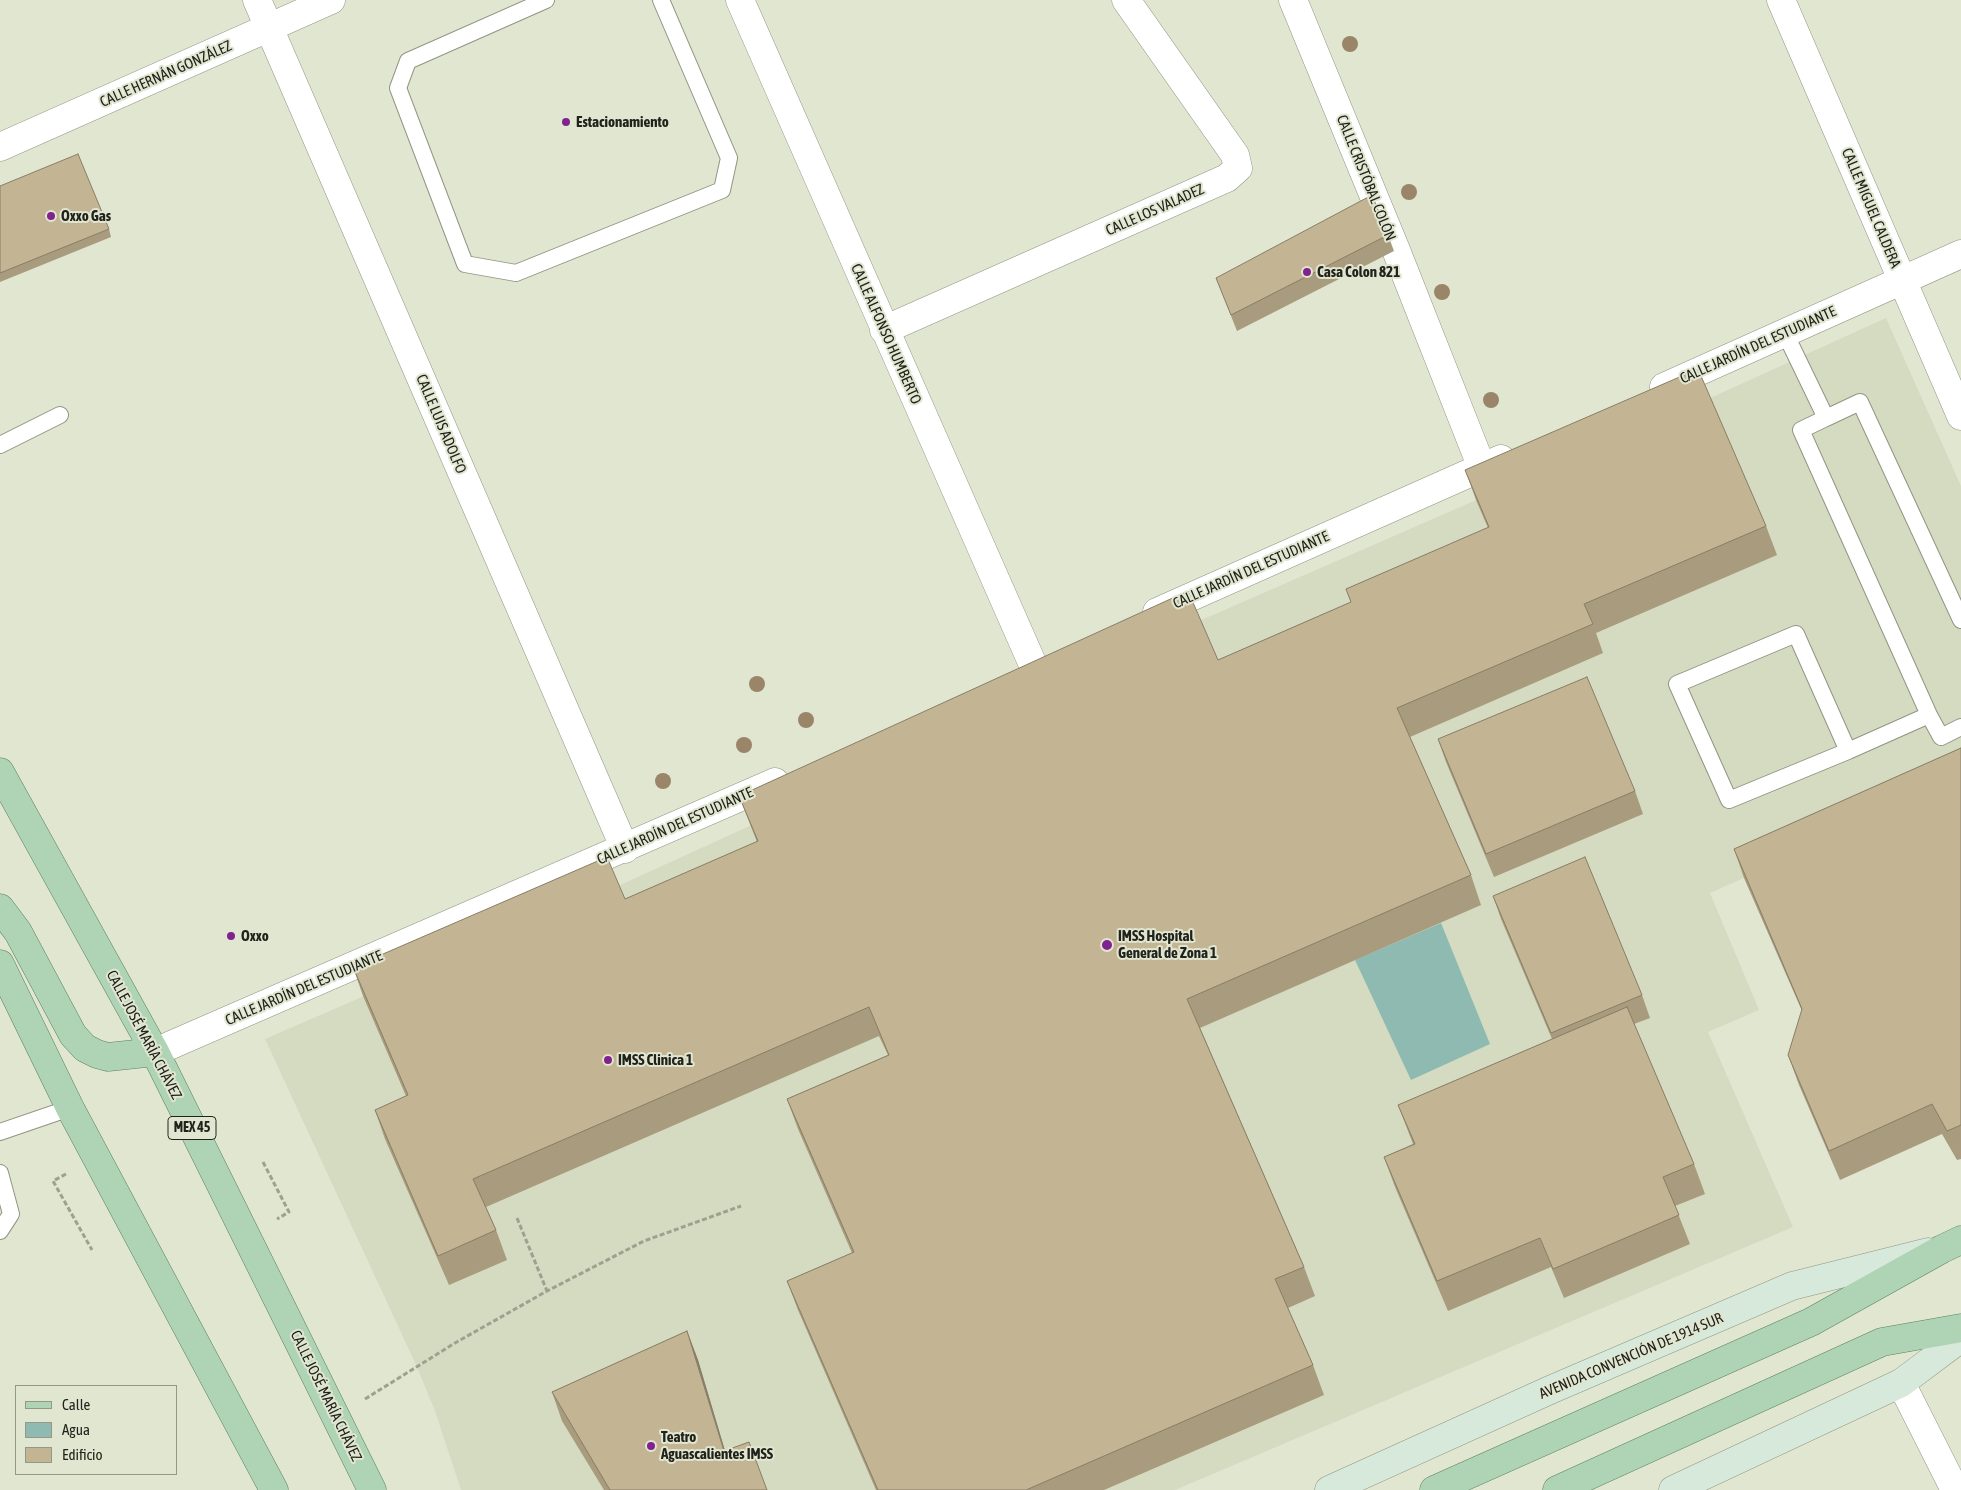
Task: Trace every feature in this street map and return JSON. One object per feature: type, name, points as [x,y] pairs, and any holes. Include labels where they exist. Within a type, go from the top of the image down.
[{"type":"main road","name":"CALLE JOSÉ MARÍA CHÁVEZ","points":[[0,772],[155,1052],[372,1490]]},
{"type":"main road","points":[[0,908],[18,932],[73,1035],[85,1048],[108,1057],[155,1052]]},
{"type":"main road","points":[[0,964],[70,1108],[274,1490]]},
{"type":"main road","name":"AVENIDA CONVENCIÓN DE 1914 SUR","points":[[1434,1490],[1811,1322],[1951,1244]]},
{"type":"main road","points":[[1557,1490],[1882,1342],[1961,1328]]},
{"type":"street","name":"CALLE LUIS ADOLFO","points":[[257,0],[625,849]]},
{"type":"street","name":"CALLE HERNÁN GONZÁLEZ","points":[[0,147],[331,0]]},
{"type":"street","name":"CALLE ALFONSO HUMBERTO","points":[[740,0],[884,330],[1024,671],[1060,655]]},
{"type":"street","name":"CALLE LOS VALADEZ","points":[[884,330],[1228,178],[1238,168],[1234,154],[1126,0]]},
{"type":"street","name":"CALLE CRISTÓBAL COLÓN","points":[[1293,0],[1482,468]]},
{"type":"street","name":"CALLE MIGUEL CALDERA","points":[[1781,0],[1961,416]]},
{"type":"street","name":"CALLE JARDÍN DEL ESTUDIANTE","points":[[1643,396],[1961,254]]},
{"type":"street","name":"CALLE JARDÍN DEL ESTUDIANTE","points":[[1132,623],[1527,448]]},
{"type":"street","name":"CALLE JARDÍN DEL ESTUDIANTE","points":[[155,1052],[625,849],[798,772]]},
{"type":"street","name":"AVENIDA CONVENCIÓN DE 1914 SUR","points":[[1329,1490],[1550,1390],[1792,1286],[1951,1244]]},
{"type":"street","points":[[1673,1490],[1901,1384],[1961,1338]]},
{"type":"street","points":[[1901,1384],[1955,1490]]},
{"type":"lane","points":[[546,0],[408,61],[398,88],[465,264],[516,273],[722,190],[729,158],[661,0]]},
{"type":"lane","points":[[1785,333],[1826,418]]},
{"type":"lane","points":[[1961,620],[1860,402],[1801,430],[1941,737],[1961,727]]},
{"type":"lane","points":[[0,445],[60,415]]},
{"type":"lane","points":[[1848,751],[1796,634],[1677,684],[1729,800],[1848,751],[1929,714]]},
{"type":"lane","points":[[0,1132],[70,1108]]},
{"type":"lane","points":[[0,1173],[11,1214],[0,1232]]},
{"type":"path","points":[[263,1162],[289,1212]]},
{"type":"path","points":[[53,1180],[92,1250]]},
{"type":"path","points":[[336,1416],[455,1343],[547,1291],[644,1241],[742,1206]]},
{"type":"path","points":[[518,1218],[547,1291]]},
{"type":"shaded area","name":"IMSS Hospital General de Zona 1","points":[[1886,318],[1961,486],[1961,782],[1710,893],[1759,1010],[1708,1032],[1793,1227],[1175,1490],[461,1490],[435,1411],[417,1367],[265,1039],[618,886],[1199,621],[1708,399]]},
{"type":"water","points":[[1441,923],[1490,1044],[1411,1080],[1355,960]]},
{"type":"building","name":"Oxxo Gas","points":[[78,154],[109,229],[0,273],[0,186]]},
{"type":"building","points":[[1372,195],[1388,235],[1231,315],[1216,278]]},
{"type":"building","name":"IMSS Clinica 1","points":[[1698,369],[1766,526],[1584,604],[1593,624],[1397,708],[1471,875],[1187,999],[1304,1267],[1275,1279],[1313,1365],[1026,1490],[878,1490],[787,1281],[854,1252],[787,1099],[889,1055],[869,1007],[473,1179],[496,1230],[438,1256],[375,1110],[408,1095],[353,967],[607,857],[625,899],[758,841],[739,796],[1188,591],[1218,660],[1351,602],[1346,589],[1489,527],[1465,470]]},
{"type":"building","points":[[1587,677],[1635,791],[1486,854],[1438,739]]},
{"type":"building","points":[[1961,748],[1961,1125],[1947,1131],[1932,1104],[1829,1151],[1788,1055],[1802,1009],[1734,849]]},
{"type":"building","points":[[1585,857],[1642,995],[1551,1033],[1493,896]]},
{"type":"building","points":[[1627,1007],[1694,1164],[1663,1177],[1679,1215],[1553,1269],[1540,1238],[1437,1281],[1384,1157],[1415,1144],[1398,1105]]},
{"type":"building","name":"Teatro Aguascalientes IMSS","points":[[687,1331],[724,1451],[749,1442],[767,1490],[610,1490],[552,1392]]},
{"type":"place","name":"Estacionamiento","points":[[566,122]]},
{"type":"place","name":"Oxxo Gas","points":[[51,216]]},
{"type":"place","name":"Casa Colon 821","points":[[1307,272]]},
{"type":"place","name":"Oxxo","points":[[231,936]]},
{"type":"place","name":"IMSS Hospital General de Zona 1","points":[[1107,945]]},
{"type":"place","name":"IMSS Clinica 1","points":[[608,1060]]},
{"type":"place","name":"Teatro Aguascalientes IMSS","points":[[651,1446]]}]
